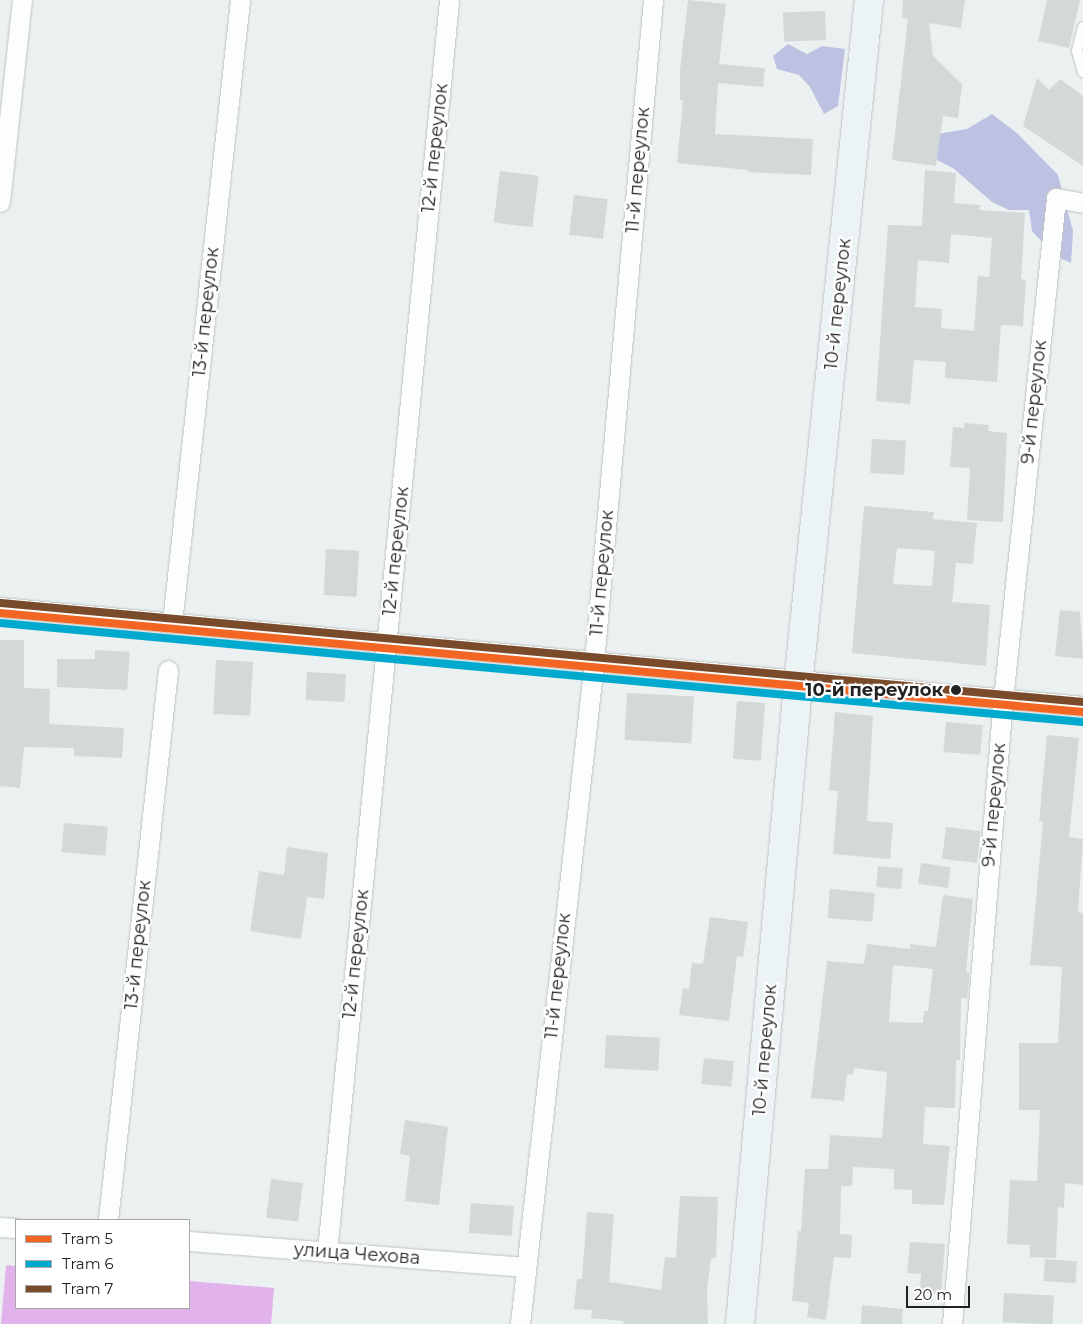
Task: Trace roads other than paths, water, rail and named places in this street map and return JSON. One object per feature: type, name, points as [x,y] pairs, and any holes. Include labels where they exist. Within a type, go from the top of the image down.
[{"type":"street","points":[[0,202],[22,0]]},
{"type":"street","name":"13-й переулок","points":[[172,623],[240,0]]},
{"type":"street","name":"12-й переулок","points":[[327,1252],[449,0]]},
{"type":"street","name":"11-й переулок","points":[[520,1324],[594,662],[653,0]]},
{"type":"street","name":"10-й переулок","points":[[740,1324],[799,680],[869,0]]},
{"type":"street","name":"9-й переулок","points":[[952,1324],[1003,699],[1056,198],[1083,203]]},
{"type":"street","points":[[0,608],[1083,706]]},
{"type":"street","name":"13-й переулок","points":[[108,1219],[168,670]]},
{"type":"street","points":[[0,1227],[15,1228]]},
{"type":"street","name":"улица Чехова","points":[[190,1241],[526,1267]]},
{"type":"lane","points":[[1083,27],[1077,51],[1083,72]]},
{"type":"tram line","name":"7","points":[[1,603],[1083,702]]},
{"type":"tram line","name":"5","points":[[0,613],[1083,712]]},
{"type":"tram line","name":"6","points":[[0,623],[1082,722]]},
{"type":"place","name":"10-й переулок","points":[[956,690]]}]
